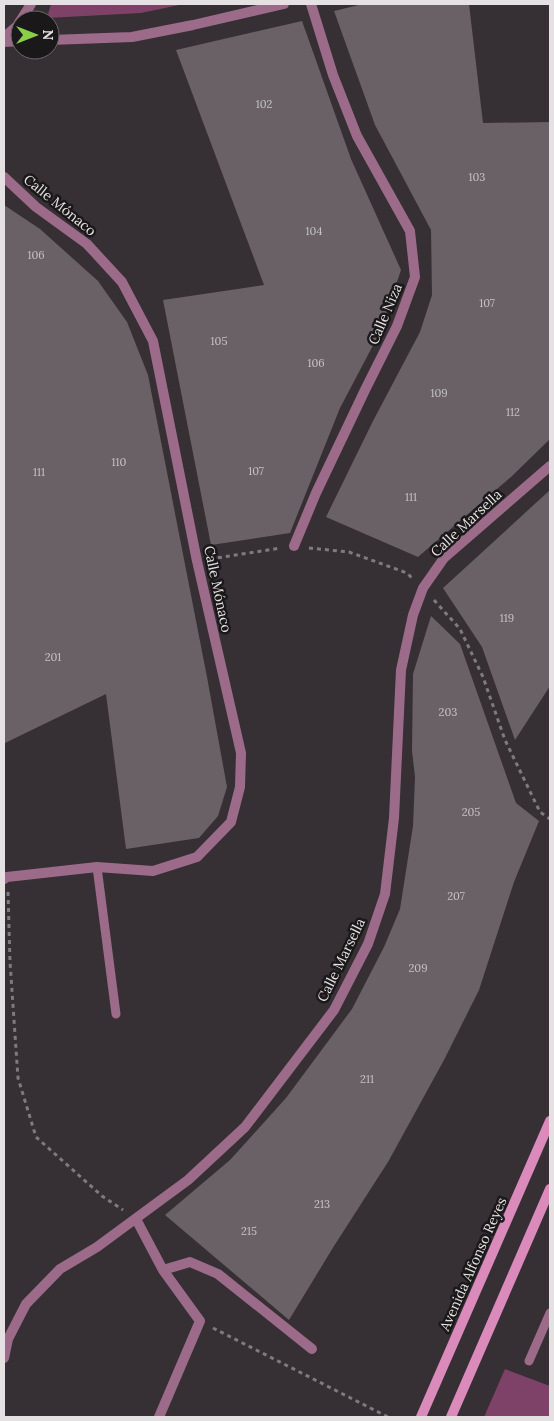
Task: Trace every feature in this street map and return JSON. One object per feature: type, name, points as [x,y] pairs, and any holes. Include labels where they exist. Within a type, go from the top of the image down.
[{"type":"main road","name":"Avenida Alfonso Reyes","points":[[421,1417],[550,1121]]},
{"type":"main road","points":[[451,1417],[550,1189]]},
{"type":"street","points":[[60,40],[132,37],[284,4]]},
{"type":"street","name":"Calle Niza","points":[[294,546],[324,476],[398,326],[415,277],[410,231],[357,136],[333,75],[311,4]]},
{"type":"street","name":"Calle Mónaco","points":[[4,177],[36,207],[87,244],[122,282],[153,341],[240,753],[240,787],[231,822],[197,858],[153,871],[97,866],[6,878]]},
{"type":"street","name":"Calle Marsella","points":[[4,1358],[8,1340],[26,1304],[32,1297],[60,1268],[98,1247],[188,1180],[245,1127],[334,1010],[368,944],[385,894],[394,818],[400,670],[413,615],[423,588],[444,558],[550,466]]},
{"type":"street","points":[[136,1218],[163,1270],[200,1321],[159,1417]]},
{"type":"street","points":[[163,1270],[190,1262],[218,1274],[312,1348]]},
{"type":"lane","points":[[97,866],[116,1014]]},
{"type":"lane","points":[[529,1361],[550,1313]]},
{"type":"path","points":[[6,878],[18,1078],[36,1137],[102,1196],[136,1218]]},
{"type":"path","points":[[200,1321],[388,1417]]},
{"type":"shaded area","points":[[51,4],[184,4],[141,13],[60,17],[60,10],[49,10]]},
{"type":"shaded area","points":[[505,1369],[550,1386],[550,1417],[484,1417]]},
{"type":"building","points":[[363,4],[469,4],[483,123],[550,122],[550,439],[511,477],[418,557],[326,517],[373,421],[420,332],[432,295],[431,230],[375,125],[334,11]]},
{"type":"building","points":[[302,21],[351,159],[401,270],[380,332],[340,408],[290,533],[211,545],[163,300],[264,285],[176,50]]},
{"type":"building","points":[[4,205],[40,229],[98,281],[127,322],[148,375],[227,787],[218,816],[199,838],[126,849],[106,694],[4,742]]},
{"type":"building","points":[[550,490],[550,686],[515,740],[482,647],[443,588]]},
{"type":"building","points":[[431,616],[460,644],[516,803],[539,821],[514,882],[479,990],[444,1060],[388,1162],[289,1320],[165,1215],[230,1160],[286,1098],[352,1009],[384,947],[400,909],[413,826],[415,777],[412,751],[413,674]]}]
